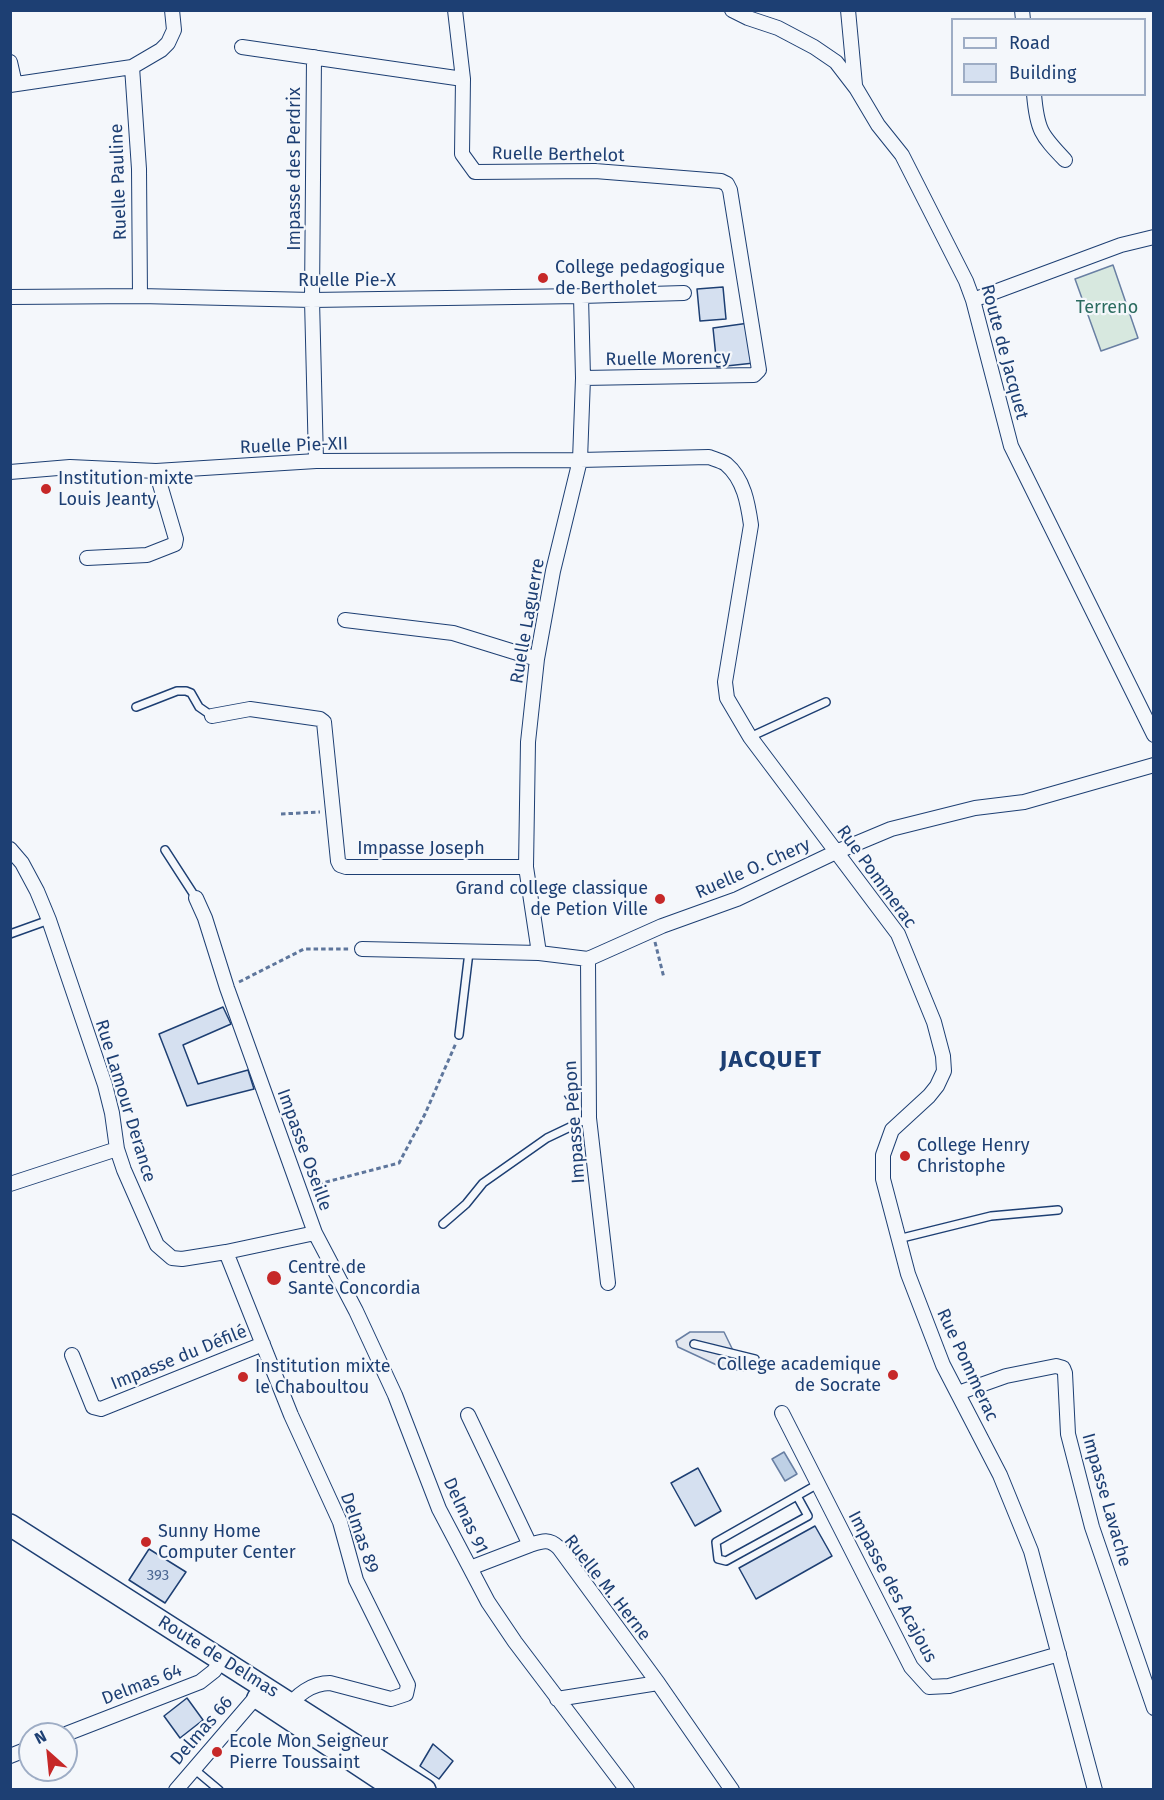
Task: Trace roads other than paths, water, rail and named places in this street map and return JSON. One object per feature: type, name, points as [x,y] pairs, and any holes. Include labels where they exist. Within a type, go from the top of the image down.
[{"type":"main road","name":"Route de Delmas","points":[[10,1525],[218,1665],[256,1696],[287,1709],[397,1790]]},
{"type":"main road","name":"Route de Delmas","points":[[10,1539],[287,1709],[425,1790]]},
{"type":"street","points":[[10,62],[13,84],[132,67],[161,50],[168,43],[174,30],[172,10]]},
{"type":"street","name":"Ruelle Berthelot","points":[[455,10],[463,79],[462,154],[475,172],[595,171],[722,181],[727,184],[730,190],[759,370],[754,375]]},
{"type":"street","name":"Route de Jacquet","points":[[732,10],[778,28],[814,47],[836,62],[856,87],[878,125],[902,155],[966,281],[1011,446],[1116,660],[1152,727]]},
{"type":"street","points":[[848,10],[856,87]]},
{"type":"street","points":[[242,47],[463,79]]},
{"type":"street","name":"Impasse des Perdrix","points":[[314,57],[312,300],[316,461]]},
{"type":"street","name":"Ruelle Pauline","points":[[132,67],[139,169],[140,296]]},
{"type":"street","points":[[1034,96],[1040,130],[1045,140],[1065,160]]},
{"type":"street","points":[[973,300],[1121,245],[1154,237]]},
{"type":"street","name":"Ruelle Pie-X","points":[[10,297],[140,296],[312,300],[684,292]]},
{"type":"street","name":"Ruelle Laguerre","points":[[538,953],[526,867],[528,742],[537,660],[553,571],[580,460],[583,378],[581,296]]},
{"type":"street","name":"Ruelle Morency","points":[[583,378],[754,375]]},
{"type":"street","name":"Rue Pommerac","points":[[580,460],[709,457],[725,463],[735,474],[748,501],[751,525],[725,682],[727,698],[750,737],[898,934],[934,1022],[943,1056],[944,1071],[937,1086],[892,1130],[883,1155],[883,1179],[898,1239],[943,1365],[1000,1475],[1030,1551],[1095,1790]]},
{"type":"street","name":"Ruelle Pie-XII","points":[[10,472],[70,467],[156,471],[316,461],[580,460]]},
{"type":"street","points":[[87,558],[147,555],[176,544],[156,471]]},
{"type":"street","points":[[345,620],[453,633],[537,660]]},
{"type":"street","name":"Impasse Joseph","points":[[212,716],[250,709],[320,719],[325,727],[340,865],[346,867],[526,867]]},
{"type":"street","name":"Ruelle O. Chery","points":[[362,949],[538,953],[588,958],[652,930],[737,899],[836,852],[891,829],[975,808],[1024,802],[1154,765]]},
{"type":"street","name":"Rue Lamour Derance","points":[[10,849],[22,863],[49,920],[105,1085],[117,1149],[157,1245],[172,1258],[182,1259],[315,1233]]},
{"type":"street","name":"Impasse Oseille","points":[[196,898],[315,1233]]},
{"type":"street","name":"Impasse Pépon","points":[[588,958],[590,1118],[608,1283]]},
{"type":"street","points":[[10,1184],[117,1149]]},
{"type":"street","name":"Delmas 91","points":[[315,1233],[386,1374],[439,1509],[488,1602],[557,1699],[627,1790]]},
{"type":"street","name":"Delmas 89","points":[[226,1252],[291,1415],[340,1522],[356,1580],[408,1685],[406,1694],[391,1699],[330,1683],[322,1683],[304,1691],[287,1709]]},
{"type":"street","name":"Impasse du Défilé","points":[[72,1355],[93,1407],[101,1409],[263,1344]]},
{"type":"street","name":"Impasse Lavache","points":[[958,1393],[1006,1376],[1056,1366],[1063,1368],[1068,1434],[1092,1527],[1154,1708]]},
{"type":"street","name":"Impasse des Acajous","points":[[782,1413],[911,1667],[929,1687],[949,1686],[1059,1654]]},
{"type":"street","points":[[468,1415],[530,1545],[470,1568]]},
{"type":"street","name":"Ruelle M. Herne","points":[[530,1545],[551,1541],[559,1548],[658,1683],[732,1790]]},
{"type":"street","name":"Delmas 64","points":[[78,1729],[200,1682],[218,1665]]},
{"type":"street","points":[[557,1699],[658,1683]]},
{"type":"street","name":"Delmas 66","points":[[176,1790],[256,1696]]},
{"type":"lane","name":"Impasse Joseph","points":[[136,707],[177,691],[186,691],[191,693],[199,707],[212,716]]},
{"type":"lane","points":[[750,737],[826,702]]},
{"type":"lane","points":[[165,850],[196,898]]},
{"type":"lane","points":[[10,934],[49,920]]},
{"type":"lane","points":[[459,1035],[470,952]]},
{"type":"lane","points":[[443,1224],[466,1204],[483,1183],[547,1138],[590,1118]]},
{"type":"lane","points":[[898,1239],[991,1215],[1058,1210]]},
{"type":"lane","points":[[694,1344],[755,1359]]},
{"type":"lane","points":[[797,1496],[808,1516],[726,1561],[718,1559],[716,1542],[818,1484]]},
{"type":"lane","points":[[194,1769],[219,1790]]},
{"type":"water","points":[[784,1452],[797,1474],[785,1481],[772,1459]]},
{"type":"place","name":"College pedagogique de Bertholet","points":[[543,278]]},
{"type":"place","name":"Institution mixte Louis Jeanty","points":[[46,489]]},
{"type":"place","name":"Grand college classique de Petion Ville","points":[[660,899]]},
{"type":"place","name":"College Henry Christophe","points":[[905,1156]]},
{"type":"place","name":"Centre de Sante Concordia","points":[[274,1278]]},
{"type":"place","name":"College academique de Socrate","points":[[893,1375]]},
{"type":"place","name":"Institution mixte le Chaboultou","points":[[243,1377]]},
{"type":"place","name":"Sunny Home Computer Center","points":[[146,1542]]},
{"type":"place","name":"Ecole Mon Seigneur Pierre Toussaint","points":[[217,1752]]},
{"type":"district","name":"JACQUET","points":[[771,1060]]},
{"type":"park label","name":"Terreno","points":[[1107,308]]}]
